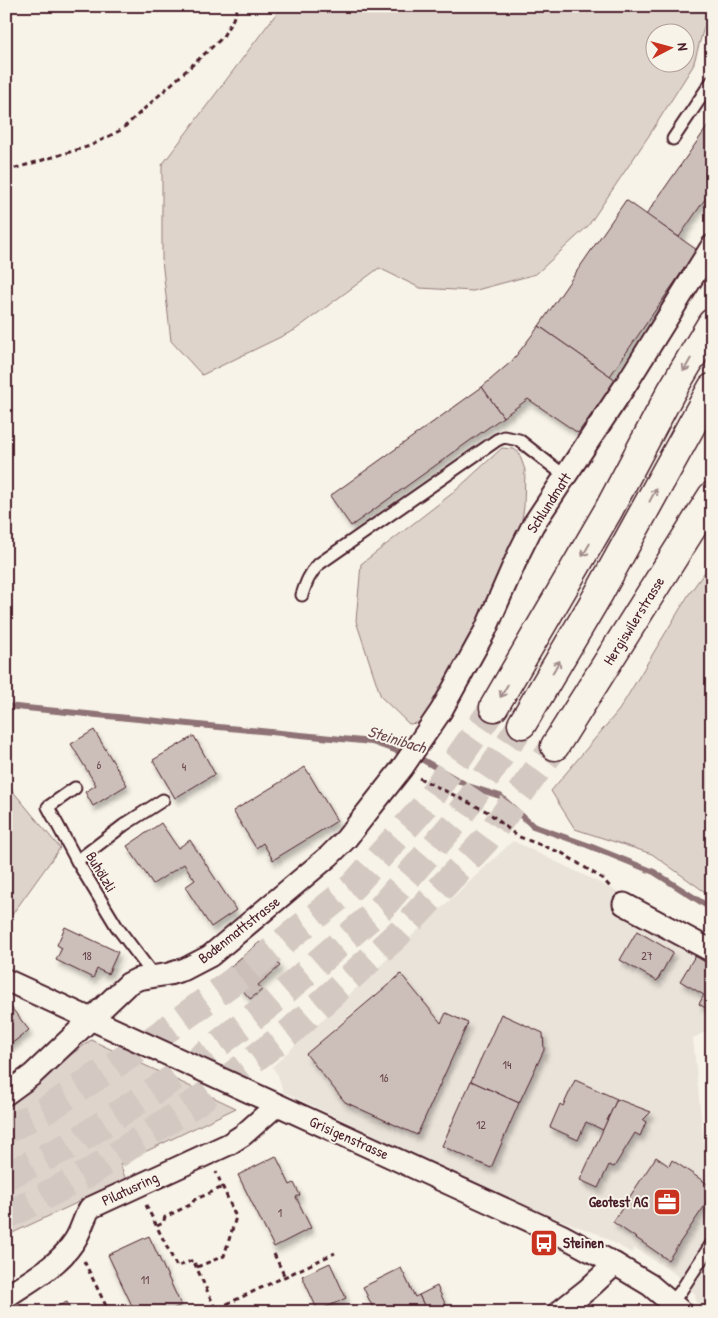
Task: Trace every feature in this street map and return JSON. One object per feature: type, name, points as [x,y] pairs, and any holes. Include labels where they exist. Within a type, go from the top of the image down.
[{"type":"main road","points":[[494,707],[608,511],[671,392],[712,323]]},
{"type":"main road","points":[[522,724],[603,586],[708,396]]},
{"type":"main road","name":"Hergiswilerstrasse","points":[[555,746],[712,496]]},
{"type":"street","name":"Schlundmatt","points":[[402,768],[440,711],[470,659],[485,631],[533,525],[625,386],[712,246]]},
{"type":"street","name":"Bodenmattstrasse","points":[[6,1094],[32,1076],[128,984],[138,979],[169,974],[196,965],[210,956],[264,912],[346,839],[402,768]]},
{"type":"street","points":[[624,904],[712,951]]},
{"type":"street","name":"Grisigenstrasse","points":[[6,980],[561,1235],[650,1285],[677,1307]]},
{"type":"street","name":"Pilatusring","points":[[6,1297],[60,1260],[74,1242],[85,1215],[90,1208],[229,1144],[277,1106]]},
{"type":"street","points":[[558,1312],[588,1289],[615,1264]]},
{"type":"lane","points":[[673,139],[712,82]]},
{"type":"lane","points":[[302,595],[311,572],[319,564],[497,440],[504,437],[519,440],[566,476]]},
{"type":"lane","name":"Buhölzli","points":[[76,788],[48,808],[77,861],[117,926],[154,976]]},
{"type":"lane","points":[[77,861],[124,825],[163,800]]},
{"type":"lane","points":[[677,1307],[680,1292],[712,1243]]},
{"type":"path","points":[[6,171],[90,146],[121,130],[222,38],[238,6]]},
{"type":"path","points":[[402,768],[488,812],[517,836],[562,853],[603,878],[624,904]]},
{"type":"path","points":[[197,1267],[224,1256],[236,1217],[216,1170]]},
{"type":"path","points":[[157,1226],[163,1223],[165,1216],[223,1187]]},
{"type":"path","points":[[145,1203],[177,1267],[193,1260],[217,1310]]},
{"type":"path","points":[[74,1242],[109,1312]]},
{"type":"path","points":[[210,1312],[335,1253]]},
{"type":"path","points":[[274,1254],[285,1276]]},
{"type":"shaded area","points":[[282,6],[710,6],[696,55],[696,22],[646,22],[646,72],[689,72],[588,226],[536,274],[473,291],[420,288],[379,268],[295,330],[202,375],[171,341],[162,260],[162,165]]},
{"type":"shaded area","points":[[502,448],[514,449],[519,453],[525,470],[524,507],[518,543],[469,645],[424,718],[417,723],[409,724],[381,697],[356,621],[361,564],[454,492]]},
{"type":"shaded area","points":[[712,562],[712,897],[652,854],[575,829],[551,791],[619,710],[689,594]]},
{"type":"shaded area","points":[[6,783],[60,848],[6,923]]},
{"type":"shaded area","points":[[513,841],[712,937],[712,1029],[693,1038],[704,1146],[712,1147],[712,1312],[706,1312],[697,1304],[695,1294],[678,1276],[635,1248],[632,1253],[598,1234],[534,1210],[397,1150],[345,1121],[283,1092],[278,1075],[272,1067]]},
{"type":"shaded area","points":[[91,1040],[236,1108],[120,1164],[126,1180],[6,1236],[6,1108],[56,1066]]},
{"type":"building","points":[[712,120],[712,189],[679,237],[646,215]]},
{"type":"building","points":[[626,200],[697,250],[610,376],[539,326]]},
{"type":"building","points":[[539,326],[616,380],[578,433],[528,399],[503,417],[482,387],[512,361]]},
{"type":"building","points":[[482,387],[503,417],[351,526],[330,496]]},
{"type":"building","points":[[94,730],[127,785],[93,806],[85,792],[96,785],[71,744]]},
{"type":"building","points":[[194,736],[215,774],[175,798],[153,760]]},
{"type":"building","points":[[305,767],[337,821],[273,860],[263,843],[256,848],[233,811]]},
{"type":"building","points":[[161,823],[178,848],[190,840],[236,910],[211,927],[185,887],[195,880],[184,864],[153,884],[127,846]]},
{"type":"building","points":[[65,927],[118,952],[108,974],[97,969],[93,978],[56,960],[62,948],[57,945]]},
{"type":"building","points":[[637,931],[673,952],[657,981],[620,960]]},
{"type":"building","points":[[260,942],[280,966],[258,985],[262,990],[250,999],[226,970]]},
{"type":"building","points":[[695,956],[712,966],[712,1012],[699,1004],[704,995],[680,981]]},
{"type":"building","points":[[401,974],[441,1023],[446,1013],[468,1023],[417,1135],[345,1102],[306,1054]]},
{"type":"building","points":[[10,1006],[29,1030],[6,1048],[6,1009]]},
{"type":"building","points":[[501,1014],[543,1033],[544,1050],[519,1103],[471,1081]]},
{"type":"building","points":[[575,1080],[617,1099],[603,1130],[586,1122],[578,1140],[550,1127],[560,1104],[563,1106]]},
{"type":"building","points":[[471,1081],[519,1103],[491,1168],[442,1146]]},
{"type":"building","points":[[617,1099],[651,1112],[643,1120],[646,1122],[640,1136],[635,1133],[614,1167],[609,1165],[598,1188],[580,1180]]},
{"type":"building","points":[[276,1156],[290,1185],[294,1183],[300,1195],[296,1197],[311,1228],[274,1247],[238,1175]]},
{"type":"building","points":[[656,1157],[669,1166],[672,1160],[712,1187],[712,1195],[668,1260],[613,1222]]},
{"type":"building","points":[[149,1236],[181,1305],[167,1312],[135,1312],[108,1255]]},
{"type":"building","points":[[330,1263],[346,1298],[318,1311],[302,1276]]},
{"type":"building","points":[[401,1268],[415,1297],[419,1295],[425,1307],[421,1309],[422,1312],[375,1312],[363,1287]]},
{"type":"building","points":[[437,1286],[449,1312],[422,1312],[421,1309],[425,1307],[419,1295]]},
{"type":"building","points":[[67,1302],[71,1312],[45,1312]]},
{"type":"waterway","name":"Steinibach","points":[[6,706],[372,742],[423,760],[468,786],[500,796],[533,826],[654,872],[712,909]]},
{"type":"tunnel","points":[[6,1130],[49,1108],[148,1043],[239,977],[353,886],[423,808],[494,707]]},
{"type":"tunnel","points":[[6,1176],[71,1145],[181,1073],[270,1004],[381,908],[456,821],[522,724]]},
{"type":"tunnel","points":[[6,1216],[89,1173],[198,1101],[291,1031],[397,935],[485,841],[555,746]]},
{"type":"place","name":"Geotest AG","points":[[667,1202]]},
{"type":"place","name":"Steinen","points":[[544,1243]]}]
